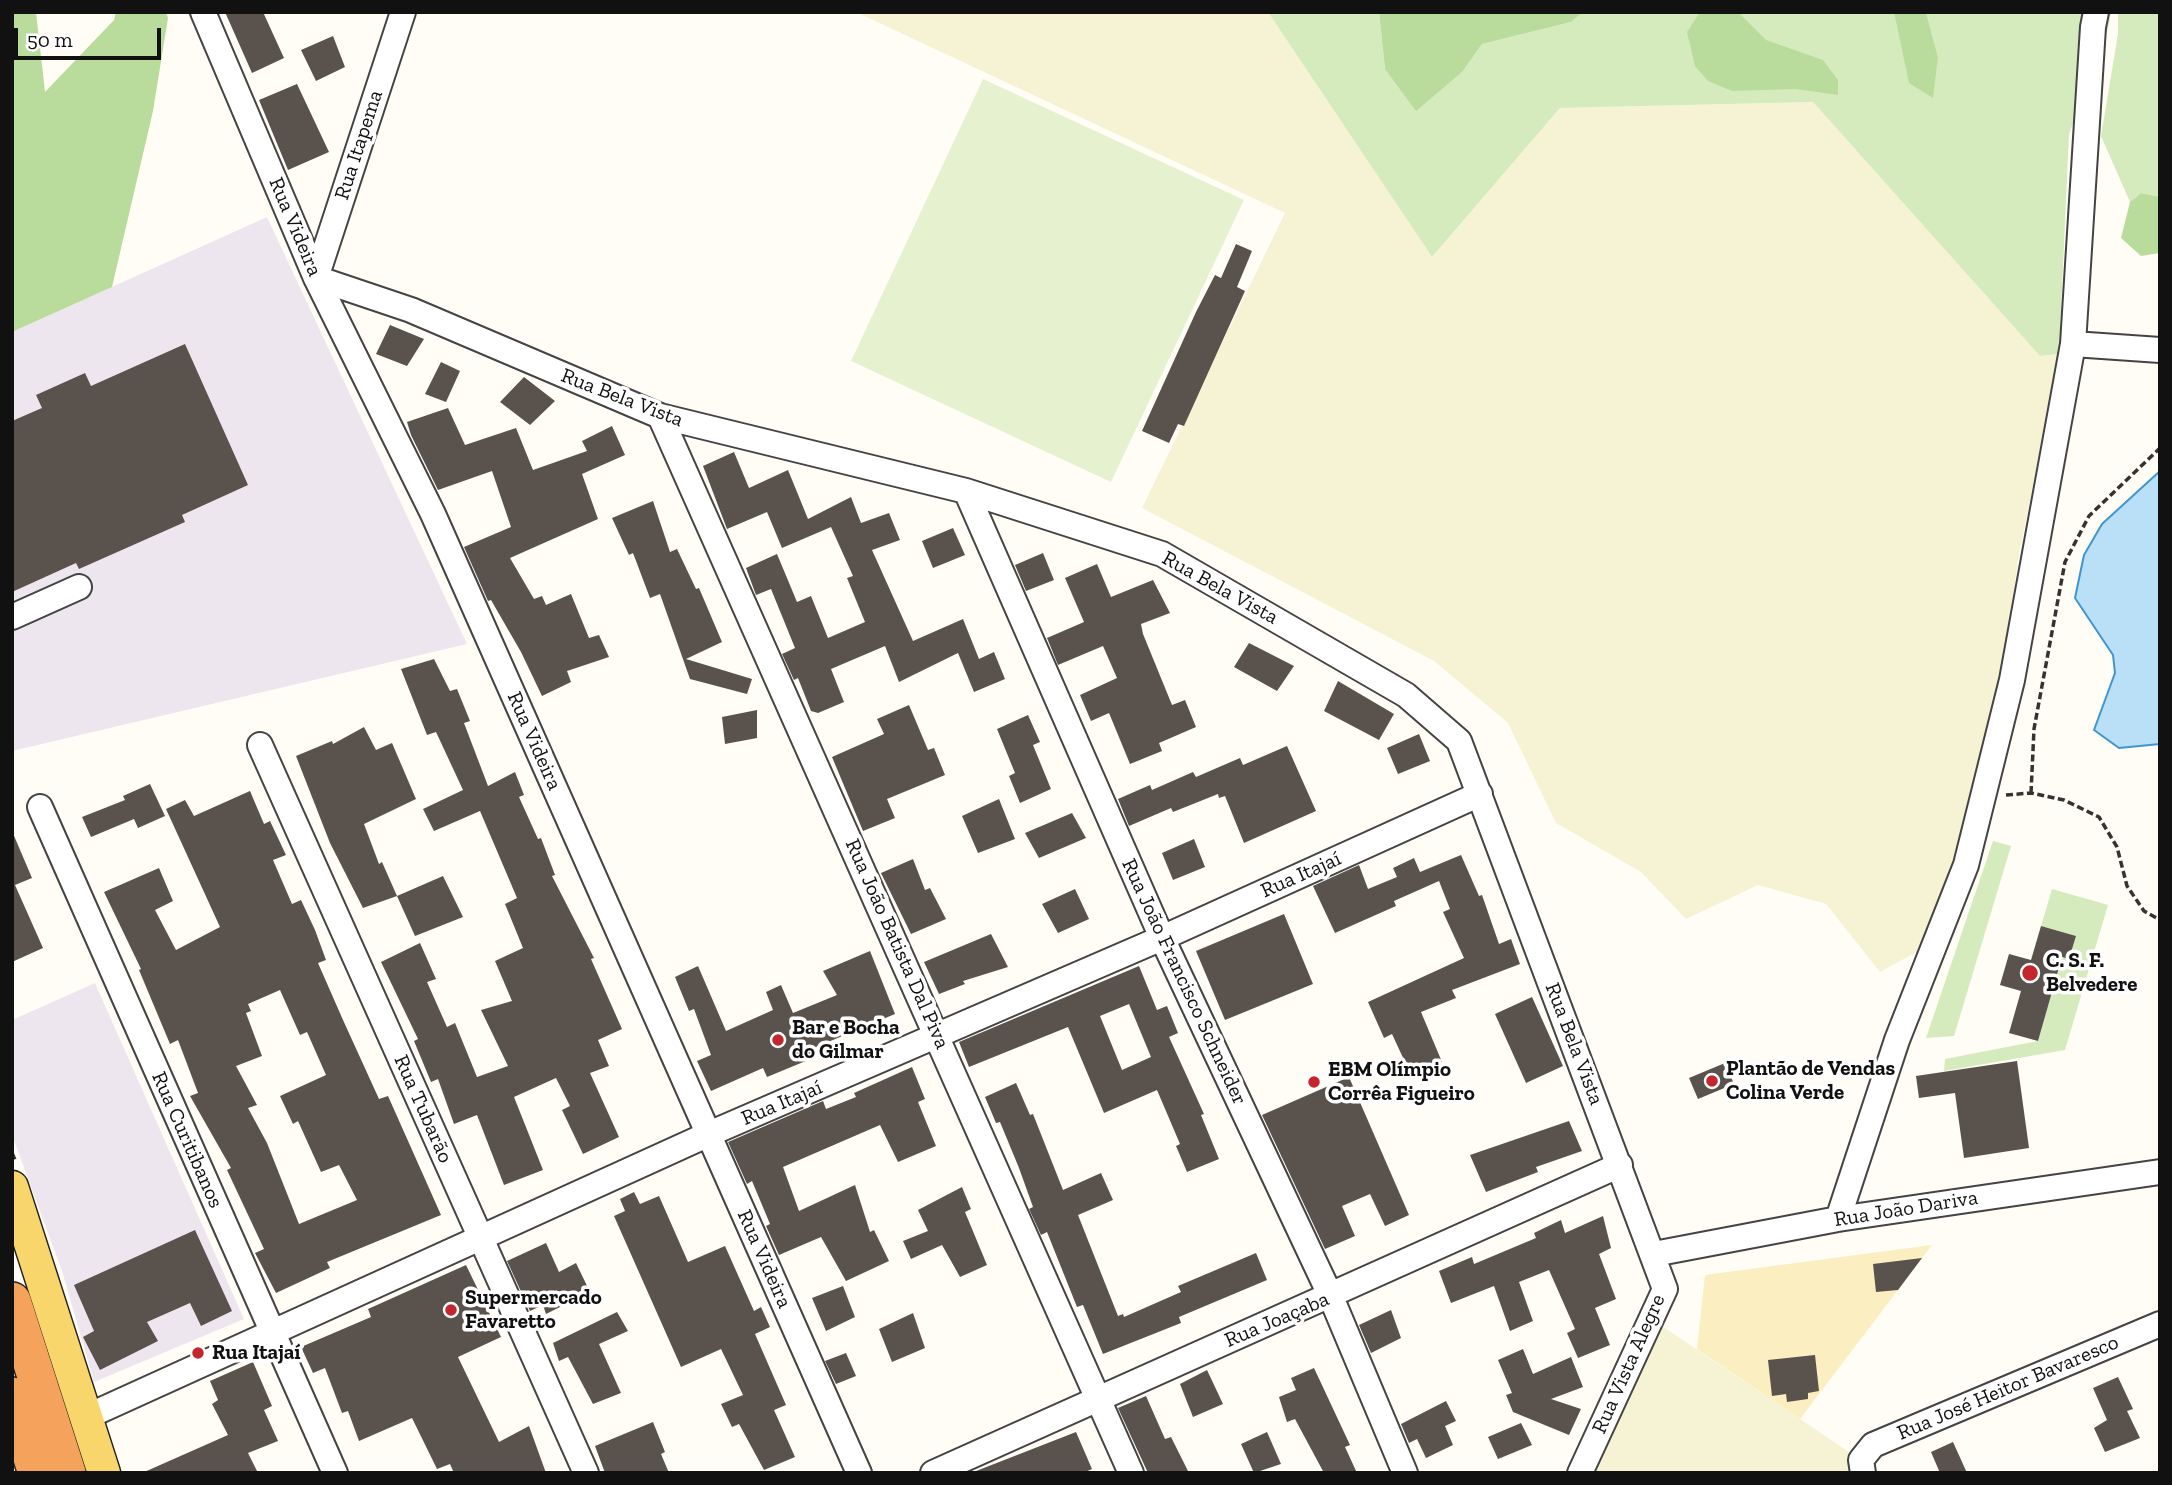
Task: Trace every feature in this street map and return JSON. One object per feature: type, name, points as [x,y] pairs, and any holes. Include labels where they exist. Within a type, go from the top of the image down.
[{"type":"highway","points":[[12,1301],[67,1473]]},
{"type":"highway","points":[[12,1396],[37,1473]]},
{"type":"main road","points":[[12,1187],[104,1473]]},
{"type":"street","name":"Rua Videira","points":[[203,12],[316,278],[433,514],[859,1473]]},
{"type":"street","name":"Rua Itapema","points":[[316,278],[403,12]]},
{"type":"street","points":[[1838,1219],[1897,1040],[1966,865],[2012,680],[2073,344],[2096,12]]},
{"type":"street","name":"Rua Bela Vista","points":[[316,278],[411,310],[660,416],[966,491],[1162,554],[1406,695],[1459,741],[1654,1254]]},
{"type":"street","points":[[2073,344],[2160,350]]},
{"type":"street","name":"Rua João Batista Dal Piva","points":[[660,416],[1131,1473]]},
{"type":"street","name":"Rua João Francisco Schneider","points":[[966,491],[1162,938],[1331,1297],[1405,1473]]},
{"type":"street","points":[[12,617],[79,587]]},
{"type":"street","name":"Rua Tubarão","points":[[260,745],[586,1473]]},
{"type":"street","name":"Rua Itajaí","points":[[86,1417],[709,1134],[1162,938],[1480,794]]},
{"type":"street","name":"Rua Curitibanos","points":[[40,807],[335,1473]]},
{"type":"street","name":"Rua Joaçaba","points":[[933,1473],[1331,1297],[1385,1269],[1620,1165]]},
{"type":"street","name":"Rua João Dariva","points":[[1654,1254],[1838,1219],[2160,1172]]},
{"type":"street","name":"Rua Vista Alegre","points":[[1580,1473],[1665,1289],[1654,1254]]},
{"type":"street","name":"Rua José Heitor Bavaresco","points":[[1862,1466],[1873,1445],[2160,1324]]},
{"type":"path","points":[[2031,793],[2034,729],[2065,562],[2089,516],[2160,448]]},
{"type":"path","points":[[1983,797],[2031,793],[2064,800],[2099,817],[2117,847],[2127,886],[2144,911],[2160,920]]},
{"type":"shaded area","points":[[856,12],[1268,12],[1432,257],[1560,108],[1813,102],[2040,356],[2059,354],[2018,560],[2004,664],[1935,942],[1880,972],[1826,904],[1758,885],[1686,919],[1641,872],[1556,823],[1508,723],[1434,661],[1142,508],[1285,213]]},
{"type":"shaded area","points":[[267,217],[467,644],[12,751],[12,332]]},
{"type":"shaded area","points":[[95,983],[244,1319],[94,1382],[62,1271],[12,1135],[12,1020]]},
{"type":"shaded area","points":[[1659,1324],[1861,1460],[1863,1473],[1592,1473]]},
{"type":"green space","points":[[12,12],[36,12],[45,92],[114,20],[116,12],[166,12],[168,18],[153,111],[112,287],[12,332]]},
{"type":"green space","points":[[1268,12],[1379,12],[1385,69],[1463,71],[1482,44],[1571,22],[1583,12],[1894,12],[1938,57],[1926,12],[2111,12],[2107,33],[2069,134],[2059,354],[2040,356],[1813,102],[1560,108],[1432,257]]},
{"type":"green space","points":[[1379,12],[1583,12],[1571,22],[1482,44],[1463,71],[1416,111],[1385,69]]},
{"type":"green space","points":[[1700,12],[1738,12],[1766,40],[1823,60],[1838,80],[1838,95],[1796,89],[1732,91],[1708,81],[1695,66],[1687,32]]},
{"type":"green space","points":[[1894,12],[1926,12],[1938,57],[1933,98],[1909,83]]},
{"type":"green space","points":[[2118,12],[2160,12],[2160,197],[2141,193],[2130,202],[2101,136],[2118,34]]},
{"type":"green space","points":[[983,79],[1244,200],[1111,482],[851,361]]},
{"type":"green space","points":[[2141,193],[2160,197],[2160,253],[2141,256],[2121,238],[2130,202]]},
{"type":"green space","points":[[1993,841],[2011,846],[1954,1036],[1926,1038]]},
{"type":"green space","points":[[2052,889],[2108,905],[2065,1050],[1944,1071],[1945,1059],[2038,1041],[2062,957],[2069,959],[2076,936],[2041,926]]},
{"type":"sand","points":[[1932,1245],[1800,1419],[1697,1349],[1705,1275]]},
{"type":"water","points":[[2160,471],[2160,744],[2119,748],[2094,730],[2115,673],[2113,655],[2075,598],[2084,555],[2102,524]]},
{"type":"building","points":[[225,12],[263,12],[284,58],[252,73]]},
{"type":"building","points":[[333,36],[345,67],[316,81],[301,50]]},
{"type":"building","points":[[297,84],[329,152],[288,170],[259,100]]},
{"type":"building","points":[[1236,244],[1252,251],[1237,287],[1245,291],[1184,426],[1178,424],[1169,443],[1142,431],[1196,312],[1215,275],[1221,278]]},
{"type":"building","points":[[390,325],[424,339],[407,366],[376,354]]},
{"type":"building","points":[[185,344],[248,485],[182,515],[185,522],[79,569],[76,563],[12,592],[12,421],[42,408],[36,395],[85,373],[91,386]]},
{"type":"building","points":[[441,362],[460,371],[446,402],[425,394]]},
{"type":"building","points":[[524,377],[555,401],[530,425],[500,402]]},
{"type":"building","points":[[448,408],[465,445],[516,428],[533,470],[587,451],[582,441],[612,426],[625,455],[582,474],[598,519],[510,558],[534,599],[542,596],[546,605],[571,594],[589,638],[599,635],[609,657],[567,671],[571,682],[542,696],[521,652],[491,600],[488,601],[464,547],[511,527],[492,471],[438,490],[411,435],[407,422]]},
{"type":"building","points":[[734,452],[749,488],[788,470],[808,519],[851,497],[861,523],[889,513],[900,540],[872,550],[913,641],[963,619],[979,659],[994,652],[1005,679],[974,692],[958,653],[899,682],[885,646],[831,669],[844,702],[818,713],[811,711],[798,678],[794,680],[782,654],[795,648],[771,589],[756,595],[746,568],[777,554],[797,602],[811,596],[828,638],[865,622],[847,578],[853,576],[831,527],[782,548],[767,512],[727,529],[703,466]]},
{"type":"building","points":[[653,501],[670,552],[677,549],[696,589],[699,588],[722,642],[686,659],[752,679],[747,694],[690,679],[660,594],[650,598],[633,553],[629,555],[612,518]]},
{"type":"building","points":[[953,528],[965,555],[933,568],[922,541]]},
{"type":"building","points":[[1043,553],[1054,580],[1026,591],[1015,565]]},
{"type":"building","points":[[1097,564],[1111,597],[1153,580],[1170,613],[1141,624],[1143,634],[1172,705],[1185,700],[1196,727],[1159,743],[1162,751],[1130,764],[1109,713],[1091,721],[1080,695],[1117,678],[1103,646],[1058,665],[1047,638],[1084,622],[1065,578]]},
{"type":"building","points":[[1249,643],[1294,666],[1277,691],[1234,667]]},
{"type":"building","points":[[434,659],[450,691],[457,689],[470,721],[464,723],[488,786],[515,772],[524,795],[519,797],[538,839],[541,838],[555,875],[552,876],[594,958],[591,959],[622,1029],[598,1040],[609,1066],[590,1073],[619,1137],[583,1154],[562,1110],[570,1106],[556,1078],[514,1097],[543,1170],[504,1185],[477,1115],[454,1124],[438,1079],[431,1082],[414,1041],[418,1039],[381,962],[420,943],[436,979],[427,982],[447,1027],[455,1023],[477,1077],[508,1066],[481,1010],[512,1001],[495,961],[523,948],[505,904],[517,898],[480,811],[434,831],[423,809],[463,790],[436,732],[427,735],[401,669]]},
{"type":"building","points":[[1338,681],[1394,714],[1379,740],[1324,711]]},
{"type":"building","points":[[909,705],[928,750],[934,748],[945,775],[887,799],[895,818],[863,831],[832,757],[884,734],[877,719]]},
{"type":"building","points":[[757,710],[757,738],[725,744],[722,717]]},
{"type":"building","points":[[1028,715],[1040,742],[1033,745],[1051,789],[1020,803],[1009,776],[1015,773],[997,729]]},
{"type":"building","points":[[364,727],[376,750],[392,743],[416,799],[364,824],[379,864],[382,862],[397,896],[363,908],[330,843],[296,756],[332,741],[333,744]]},
{"type":"building","points":[[1419,734],[1430,761],[1398,774],[1387,748]]},
{"type":"building","points":[[1287,746],[1316,811],[1244,843],[1225,796],[1219,798],[1218,794],[1173,812],[1171,808],[1129,826],[1118,799],[1150,785],[1152,790],[1193,772],[1196,777],[1240,758],[1243,765]]},
{"type":"building","points":[[150,784],[165,816],[138,828],[134,819],[91,837],[82,817],[125,800],[123,796]]},
{"type":"building","points":[[250,791],[264,824],[270,821],[286,855],[273,860],[292,904],[301,900],[326,960],[318,963],[343,1020],[379,1099],[388,1096],[441,1215],[327,1262],[330,1268],[276,1293],[255,1253],[264,1249],[227,1170],[231,1168],[190,1096],[198,1093],[178,1040],[170,1044],[139,970],[141,969],[104,892],[159,868],[173,901],[155,910],[176,950],[220,927],[166,809],[185,800],[194,816]],"holes":[[[280,990],[300,1035],[307,1032],[326,1075],[280,1096],[293,1124],[298,1121],[321,1172],[339,1165],[357,1200],[299,1224],[267,1143],[248,1108],[257,1105],[236,1066],[262,1056],[246,1013],[251,1011],[248,1004]]]},
{"type":"building","points":[[999,799],[1015,839],[978,853],[962,816]]},
{"type":"building","points":[[1072,813],[1086,838],[1039,858],[1025,833]]},
{"type":"building","points":[[12,831],[32,878],[15,885],[43,948],[12,962]]},
{"type":"building","points":[[1194,839],[1205,867],[1173,880],[1162,853]]},
{"type":"building","points":[[1461,855],[1479,896],[1482,895],[1499,944],[1511,939],[1520,964],[1452,990],[1456,998],[1421,1012],[1442,1062],[1411,1075],[1392,1034],[1384,1038],[1368,1002],[1464,958],[1443,912],[1450,909],[1439,881],[1394,901],[1396,906],[1335,933],[1313,886],[1359,865],[1368,889],[1397,877],[1393,868],[1414,858],[1420,872]]},
{"type":"building","points":[[913,859],[925,890],[930,888],[946,919],[911,934],[881,873]]},
{"type":"building","points":[[443,876],[463,917],[415,936],[397,896]]},
{"type":"building","points":[[1075,889],[1089,919],[1058,933],[1042,904]]},
{"type":"building","points":[[1284,914],[1313,984],[1225,1020],[1196,951]]},
{"type":"building","name":"C. S. F. Belvedere","points":[[2041,926],[2076,936],[2069,959],[2062,957],[2038,1041],[2009,1033],[2021,991],[2000,985],[2009,954],[2031,960]]},
{"type":"building","points":[[991,934],[1008,967],[963,981],[965,984],[939,994],[924,962]]},
{"type":"building","points":[[870,951],[895,1014],[809,1050],[813,1058],[767,1077],[763,1068],[711,1091],[697,1061],[711,1055],[694,1009],[689,1011],[675,977],[698,966],[726,1031],[773,1010],[766,992],[781,985],[793,1013],[837,995],[823,971]]},
{"type":"building","points":[[1139,966],[1157,1010],[1167,1006],[1178,1033],[1169,1037],[1204,1114],[1201,1115],[1219,1159],[1187,1172],[1176,1146],[1180,1144],[1157,1090],[1104,1113],[1068,1027],[969,1067],[959,1042]],"holes":[[[1129,1004],[1151,1057],[1122,1070],[1100,1016]]]},
{"type":"building","points":[[1532,997],[1563,1066],[1526,1083],[1495,1014]]},
{"type":"building","points":[[2017,1061],[2029,1148],[1964,1158],[1955,1093],[1919,1098],[1916,1076]]},
{"type":"building","name":"Plantão de Vendas Colina Verde","points":[[1725,1063],[1734,1084],[1698,1099],[1689,1078]]},
{"type":"building","points":[[912,1067],[925,1099],[918,1102],[936,1146],[898,1162],[880,1125],[783,1167],[799,1211],[855,1185],[870,1232],[874,1230],[889,1261],[846,1281],[821,1237],[779,1255],[766,1226],[770,1224],[752,1181],[747,1184],[728,1142],[823,1101],[826,1109],[856,1097],[854,1093]]},
{"type":"building","points":[[1349,1077],[1409,1215],[1385,1226],[1370,1194],[1342,1206],[1355,1236],[1325,1249],[1262,1115]]},
{"type":"building","points":[[1016,1083],[1030,1115],[1033,1114],[1063,1190],[1101,1173],[1113,1200],[1078,1215],[1118,1316],[1123,1314],[1124,1317],[1181,1292],[1178,1286],[1256,1253],[1267,1280],[1179,1317],[1181,1323],[1103,1354],[1083,1305],[1077,1307],[1047,1232],[1041,1235],[1029,1209],[1033,1207],[1019,1168],[1000,1122],[996,1123],[985,1097]]},
{"type":"building","points":[[1569,1121],[1582,1151],[1536,1167],[1538,1172],[1486,1192],[1470,1155]]},
{"type":"building","points":[[962,1187],[971,1209],[965,1212],[987,1265],[960,1277],[942,1245],[911,1259],[903,1241],[928,1231],[918,1210]]},
{"type":"building","points":[[634,1192],[640,1204],[659,1196],[688,1262],[725,1246],[754,1311],[761,1307],[770,1327],[755,1334],[786,1405],[774,1410],[795,1457],[764,1470],[739,1424],[732,1427],[721,1404],[743,1395],[721,1349],[681,1367],[614,1216],[625,1211],[620,1199]]},
{"type":"building","points":[[1603,1216],[1611,1248],[1599,1254],[1616,1299],[1595,1308],[1610,1345],[1578,1358],[1567,1333],[1575,1329],[1549,1270],[1519,1282],[1533,1321],[1510,1331],[1494,1286],[1451,1303],[1439,1271],[1472,1257],[1474,1264],[1536,1238],[1534,1233],[1561,1220],[1565,1233]]},
{"type":"building","points":[[195,1230],[232,1311],[201,1326],[190,1303],[147,1322],[158,1341],[100,1370],[83,1337],[94,1331],[74,1285]]},
{"type":"building","points":[[546,1243],[559,1272],[576,1263],[590,1292],[546,1314],[543,1305],[530,1311],[507,1261]]},
{"type":"building","points":[[1922,1258],[1898,1290],[1876,1292],[1873,1264]]},
{"type":"building","points":[[466,1265],[501,1337],[458,1357],[499,1442],[529,1426],[546,1473],[454,1473],[450,1464],[437,1469],[412,1418],[359,1441],[348,1411],[342,1413],[325,1368],[313,1373],[301,1347],[371,1317],[368,1309]]},
{"type":"building","points":[[843,1286],[855,1317],[826,1331],[812,1298]]},
{"type":"building","points":[[1391,1310],[1401,1338],[1371,1353],[1359,1325]]},
{"type":"building","points":[[617,1312],[628,1331],[599,1344],[621,1393],[593,1404],[568,1357],[559,1361],[553,1343]]},
{"type":"building","points":[[913,1313],[925,1348],[892,1362],[879,1329]]},
{"type":"building","points":[[1523,1349],[1533,1374],[1571,1357],[1583,1387],[1551,1399],[1581,1409],[1569,1435],[1513,1412],[1506,1395],[1512,1393],[1498,1360]]},
{"type":"building","points":[[846,1353],[856,1376],[836,1384],[825,1361]]},
{"type":"building","points":[[1815,1355],[1819,1391],[1808,1393],[1808,1399],[1787,1402],[1786,1394],[1772,1396],[1768,1360]]},
{"type":"building","points":[[253,1362],[272,1406],[264,1410],[278,1441],[248,1453],[258,1473],[142,1473],[228,1435],[212,1404],[218,1400],[210,1381]]},
{"type":"building","points":[[1314,1368],[1350,1445],[1345,1447],[1357,1473],[1324,1473],[1295,1419],[1287,1422],[1279,1397],[1296,1390],[1291,1378]]},
{"type":"building","points":[[1207,1370],[1223,1404],[1193,1417],[1180,1384]]},
{"type":"building","points":[[2118,1377],[2133,1409],[2127,1411],[2140,1438],[2105,1452],[2094,1428],[2107,1420],[2093,1388]]},
{"type":"building","points":[[1146,1396],[1165,1439],[1171,1437],[1189,1473],[1148,1473],[1118,1408]]},
{"type":"building","points":[[1446,1401],[1456,1421],[1445,1426],[1453,1445],[1426,1458],[1417,1439],[1409,1443],[1401,1424]]},
{"type":"building","points":[[653,1422],[665,1452],[661,1454],[669,1473],[605,1473],[595,1446]]},
{"type":"building","points":[[1521,1423],[1532,1445],[1498,1459],[1488,1437]]},
{"type":"building","points":[[1076,1432],[1092,1469],[1083,1473],[971,1473]]},
{"type":"building","points":[[1267,1432],[1281,1464],[1254,1473],[1241,1444]]},
{"type":"building","points":[[1953,1442],[1967,1473],[1940,1473],[1931,1452]]},
{"type":"place","name":"C. S. F. Belvedere","points":[[2030,973]]},
{"type":"place","name":"Bar e Bocha do Gilmar","points":[[778,1040]]},
{"type":"place","name":"Plantão de Vendas Colina Verde","points":[[1712,1081]]},
{"type":"place","name":"EBM Olímpio Corrêa Figueiro","points":[[1314,1082]]},
{"type":"place","name":"Supermercado Favaretto","points":[[451,1310]]},
{"type":"place","name":"Rua Itajaí","points":[[198,1353]]}]
